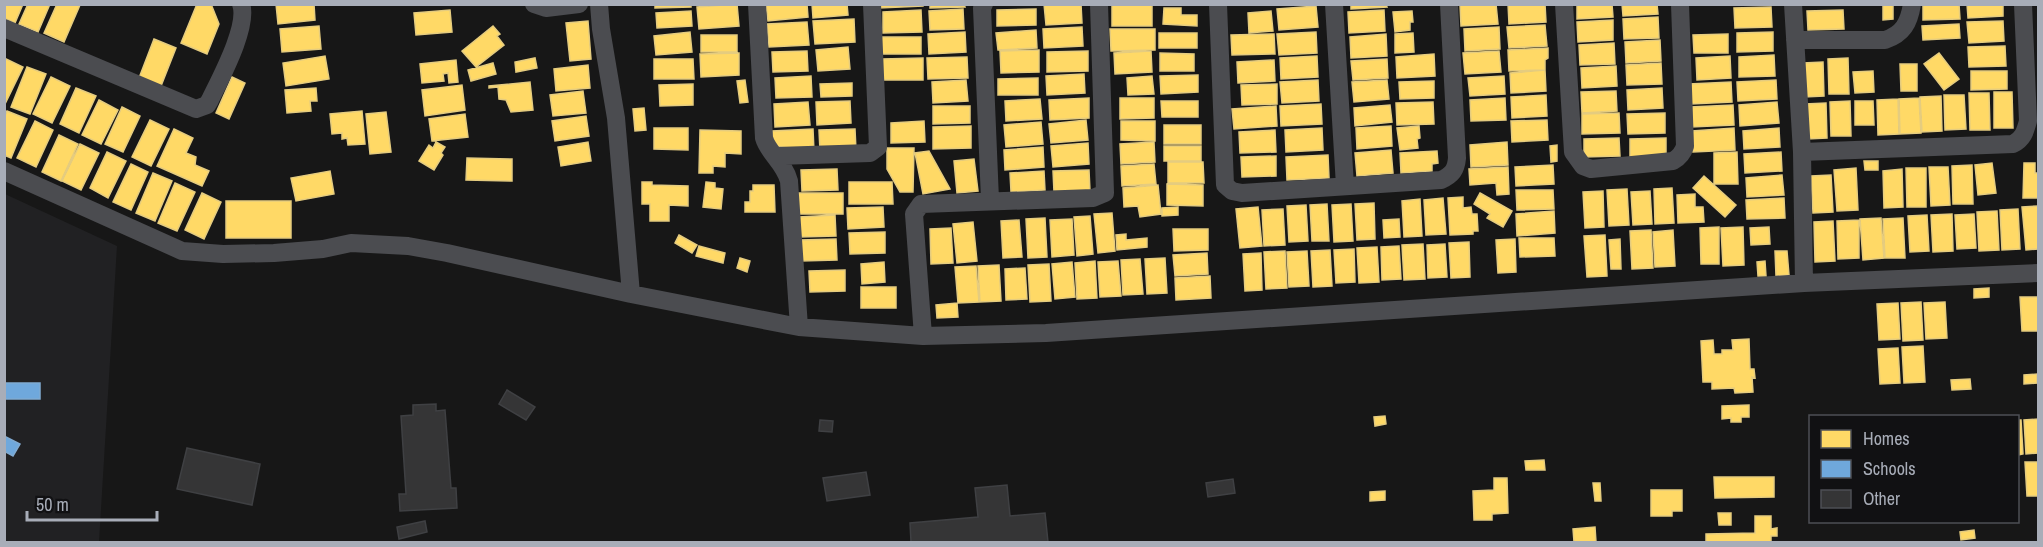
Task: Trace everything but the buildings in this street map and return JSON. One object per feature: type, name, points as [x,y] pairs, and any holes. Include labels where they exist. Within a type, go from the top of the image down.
[{"type":"street","points":[[4,28],[196,109],[207,105],[210,100],[239,35],[243,19],[241,4]]},
{"type":"street","points":[[534,4],[546,8],[579,4]]},
{"type":"street","points":[[599,4],[616,118],[631,294]]},
{"type":"street","points":[[758,4],[764,138],[766,146],[777,156],[787,173],[789,181],[799,327]]},
{"type":"street","points":[[777,156],[870,153],[879,147],[872,4]]},
{"type":"street","points":[[984,4],[982,8],[990,200]]},
{"type":"street","points":[[923,336],[914,213],[921,204],[1093,198],[1105,193],[1099,4]]},
{"type":"street","points":[[1218,4],[1225,184],[1232,191],[1242,193],[1441,180],[1450,176],[1456,169],[1457,158],[1449,4]]},
{"type":"street","points":[[1334,4],[1345,186]]},
{"type":"street","points":[[1564,4],[1573,152],[1583,166],[1591,169],[1673,161],[1683,151],[1685,146],[1680,4]]},
{"type":"street","points":[[1793,4],[1802,152],[1804,283]]},
{"type":"street","points":[[1795,40],[1885,40],[1896,36],[1904,28],[1912,4]]},
{"type":"street","points":[[1802,152],[2013,144],[2020,141],[2025,134],[2028,121],[2031,34],[2023,4]]},
{"type":"street","points":[[4,171],[177,250],[224,254],[323,249],[351,243],[408,246],[799,327],[923,336],[1046,333],[1804,283],[2038,273]]},
{"type":"shaded area","points":[[5,194],[117,246],[99,542],[5,542]]}]
